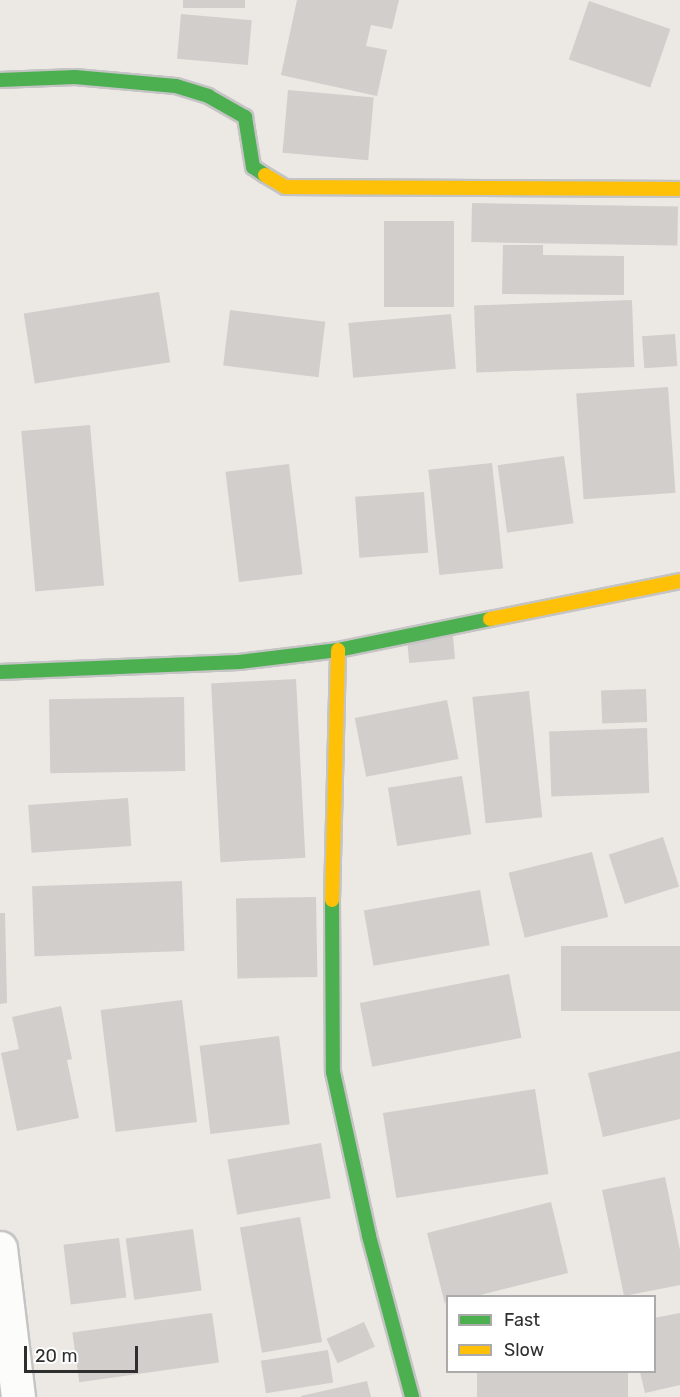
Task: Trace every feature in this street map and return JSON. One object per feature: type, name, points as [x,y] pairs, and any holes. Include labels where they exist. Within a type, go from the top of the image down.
[{"type":"street","points":[[0,80],[75,77],[176,86],[208,96],[245,117],[254,167],[285,188],[680,189]]},
{"type":"street","points":[[0,672],[239,662],[338,650],[680,581]]},
{"type":"street","points":[[338,650],[331,837],[333,1072],[369,1236],[412,1397]]},
{"type":"street","points":[[0,1248],[18,1397]]},
{"type":"building","points":[[183,0],[245,0],[245,8],[183,8]]},
{"type":"building","points":[[297,0],[399,0],[392,29],[371,25],[366,46],[387,50],[377,96],[281,75]]},
{"type":"building","points":[[589,1],[670,29],[650,88],[569,60]]},
{"type":"building","points":[[181,14],[252,20],[248,65],[177,59]]},
{"type":"building","points":[[288,90],[374,97],[368,160],[283,153]]},
{"type":"building","points":[[472,203],[678,207],[677,246],[471,242]]},
{"type":"building","points":[[384,221],[454,221],[454,307],[384,307]]},
{"type":"building","points":[[503,245],[543,245],[543,255],[624,256],[624,295],[502,294]]},
{"type":"building","points":[[159,292],[170,362],[35,384],[24,313]]},
{"type":"building","points":[[632,300],[634,367],[476,372],[474,306]]},
{"type":"building","points":[[230,310],[325,322],[318,377],[223,366]]},
{"type":"building","points":[[451,314],[456,369],[353,378],[348,323]]},
{"type":"building","points":[[675,334],[677,366],[644,368],[642,336]]},
{"type":"building","points":[[668,387],[675,493],[584,499],[576,393]]},
{"type":"building","points":[[90,425],[104,585],[35,591],[21,431]]},
{"type":"building","points":[[564,456],[573,523],[507,533],[498,465]]},
{"type":"building","points":[[492,463],[503,568],[439,575],[428,470]]},
{"type":"building","points":[[289,464],[303,574],[239,582],[225,472]]},
{"type":"building","points":[[424,492],[428,553],[359,558],[355,497]]},
{"type":"building","points":[[453,636],[455,659],[409,663],[407,640]]},
{"type":"building","points":[[296,679],[305,858],[220,862],[211,683]]},
{"type":"building","points":[[646,689],[647,722],[602,724],[601,691]]},
{"type":"building","points":[[529,691],[542,817],[486,823],[472,697]]},
{"type":"building","points":[[184,697],[185,771],[50,773],[49,699]]},
{"type":"building","points":[[447,700],[458,759],[366,777],[355,718]]},
{"type":"building","points":[[647,728],[649,793],[551,796],[549,731]]},
{"type":"building","points":[[462,776],[471,834],[397,846],[388,788]]},
{"type":"building","points":[[128,798],[131,846],[32,853],[28,805]]},
{"type":"building","points":[[663,837],[679,886],[625,904],[609,855]]},
{"type":"building","points":[[592,852],[608,917],[525,938],[509,873]]},
{"type":"building","points":[[182,881],[184,951],[35,956],[32,886]]},
{"type":"building","points":[[480,890],[490,945],[374,966],[364,910]]},
{"type":"building","points":[[316,897],[317,977],[237,978],[236,898]]},
{"type":"building","points":[[0,913],[5,913],[7,1003],[0,1004]]},
{"type":"building","points":[[561,946],[680,946],[680,1011],[561,1011]]},
{"type":"building","points":[[509,974],[521,1038],[372,1067],[360,1003]]},
{"type":"building","points":[[182,1000],[197,1122],[116,1132],[101,1010]]},
{"type":"building","points":[[61,1006],[72,1059],[67,1060],[79,1118],[17,1131],[1,1053],[19,1049],[12,1017]]},
{"type":"building","points":[[279,1036],[290,1124],[210,1134],[200,1046]]},
{"type":"building","points":[[680,1051],[680,1119],[603,1137],[588,1073]]},
{"type":"building","points":[[535,1089],[548,1174],[396,1198],[383,1113]]},
{"type":"building","points":[[321,1143],[331,1198],[237,1215],[227,1159]]},
{"type":"building","points":[[665,1177],[680,1250],[680,1285],[624,1295],[602,1190]]},
{"type":"building","points":[[551,1202],[568,1273],[480,1295],[446,1295],[445,1304],[427,1233]]},
{"type":"building","points":[[300,1217],[322,1342],[262,1353],[240,1228]]},
{"type":"building","points":[[193,1229],[202,1290],[134,1300],[126,1238]]},
{"type":"building","points":[[119,1238],[126,1298],[71,1304],[63,1245]]},
{"type":"building","points":[[212,1313],[219,1363],[79,1382],[72,1333]]},
{"type":"building","points":[[680,1313],[680,1385],[645,1393],[640,1373],[656,1373],[656,1318]]},
{"type":"building","points":[[364,1322],[375,1347],[338,1363],[327,1339]]},
{"type":"building","points":[[328,1350],[333,1383],[266,1393],[261,1361]]},
{"type":"building","points":[[477,1373],[628,1373],[628,1397],[477,1397]]},
{"type":"building","points":[[367,1381],[371,1397],[301,1397],[301,1396]]},
{"type":"traffic: fast","points":[[0,80],[75,77],[176,86],[208,96],[245,117],[253,167],[265,175]]},
{"type":"traffic: fast","points":[[0,672],[239,662],[338,650],[490,619]]},
{"type":"traffic: fast","points":[[332,900],[333,1072],[369,1236],[412,1397]]},
{"type":"traffic: slow","points":[[265,175],[285,187],[680,189]]},
{"type":"traffic: slow","points":[[490,619],[680,581]]},
{"type":"traffic: slow","points":[[332,900],[338,650]]}]
